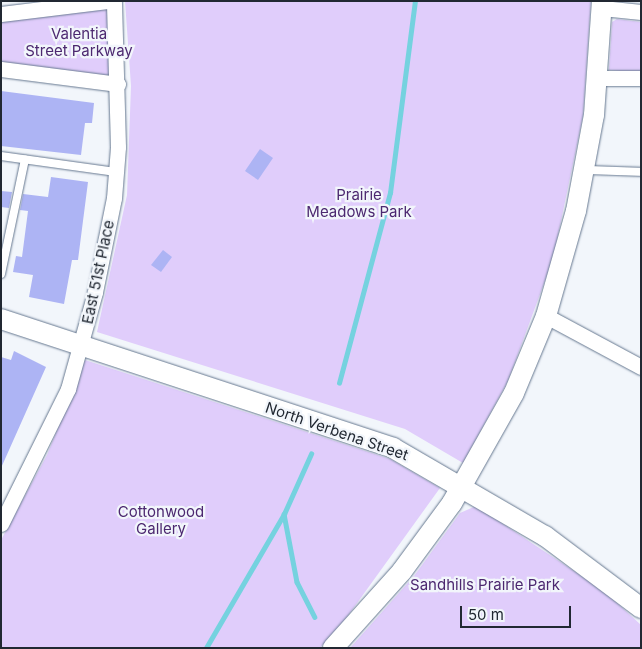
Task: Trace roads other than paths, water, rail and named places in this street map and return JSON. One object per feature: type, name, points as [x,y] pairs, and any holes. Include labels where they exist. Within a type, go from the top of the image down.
[{"type":"street","points":[[1,14],[107,1]]},
{"type":"street","name":"East 51st Place","points":[[1,524],[47,438],[82,346],[114,198],[118,84],[114,1]]},
{"type":"street","points":[[333,648],[402,571],[463,486],[514,393],[546,316],[584,170],[598,78],[602,5],[641,12]]},
{"type":"street","points":[[1,69],[118,84]]},
{"type":"street","points":[[598,78],[641,78]]},
{"type":"street","points":[[546,316],[641,367]]},
{"type":"street","name":"North Verbena Street","points":[[1,319],[394,448],[463,486],[553,541],[641,608]]},
{"type":"lane","points":[[1,156],[116,172]]},
{"type":"lane","points":[[1,274],[25,160]]},
{"type":"lane","points":[[584,170],[641,172]]},
{"type":"waterway","points":[[339,383],[390,193],[415,1]]},
{"type":"waterway","points":[[206,648],[284,514],[311,454]]},
{"type":"waterway","points":[[284,514],[297,582],[315,617]]},
{"type":"park label","name":"Valentia Street Parkway","points":[[79,42]]},
{"type":"park label","name":"Prairie Meadows Park","points":[[359,202]]},
{"type":"park label","name":"Cottonwood Gallery","points":[[161,520]]},
{"type":"park label","name":"Sandhills Prairie Park","points":[[485,585]]}]
